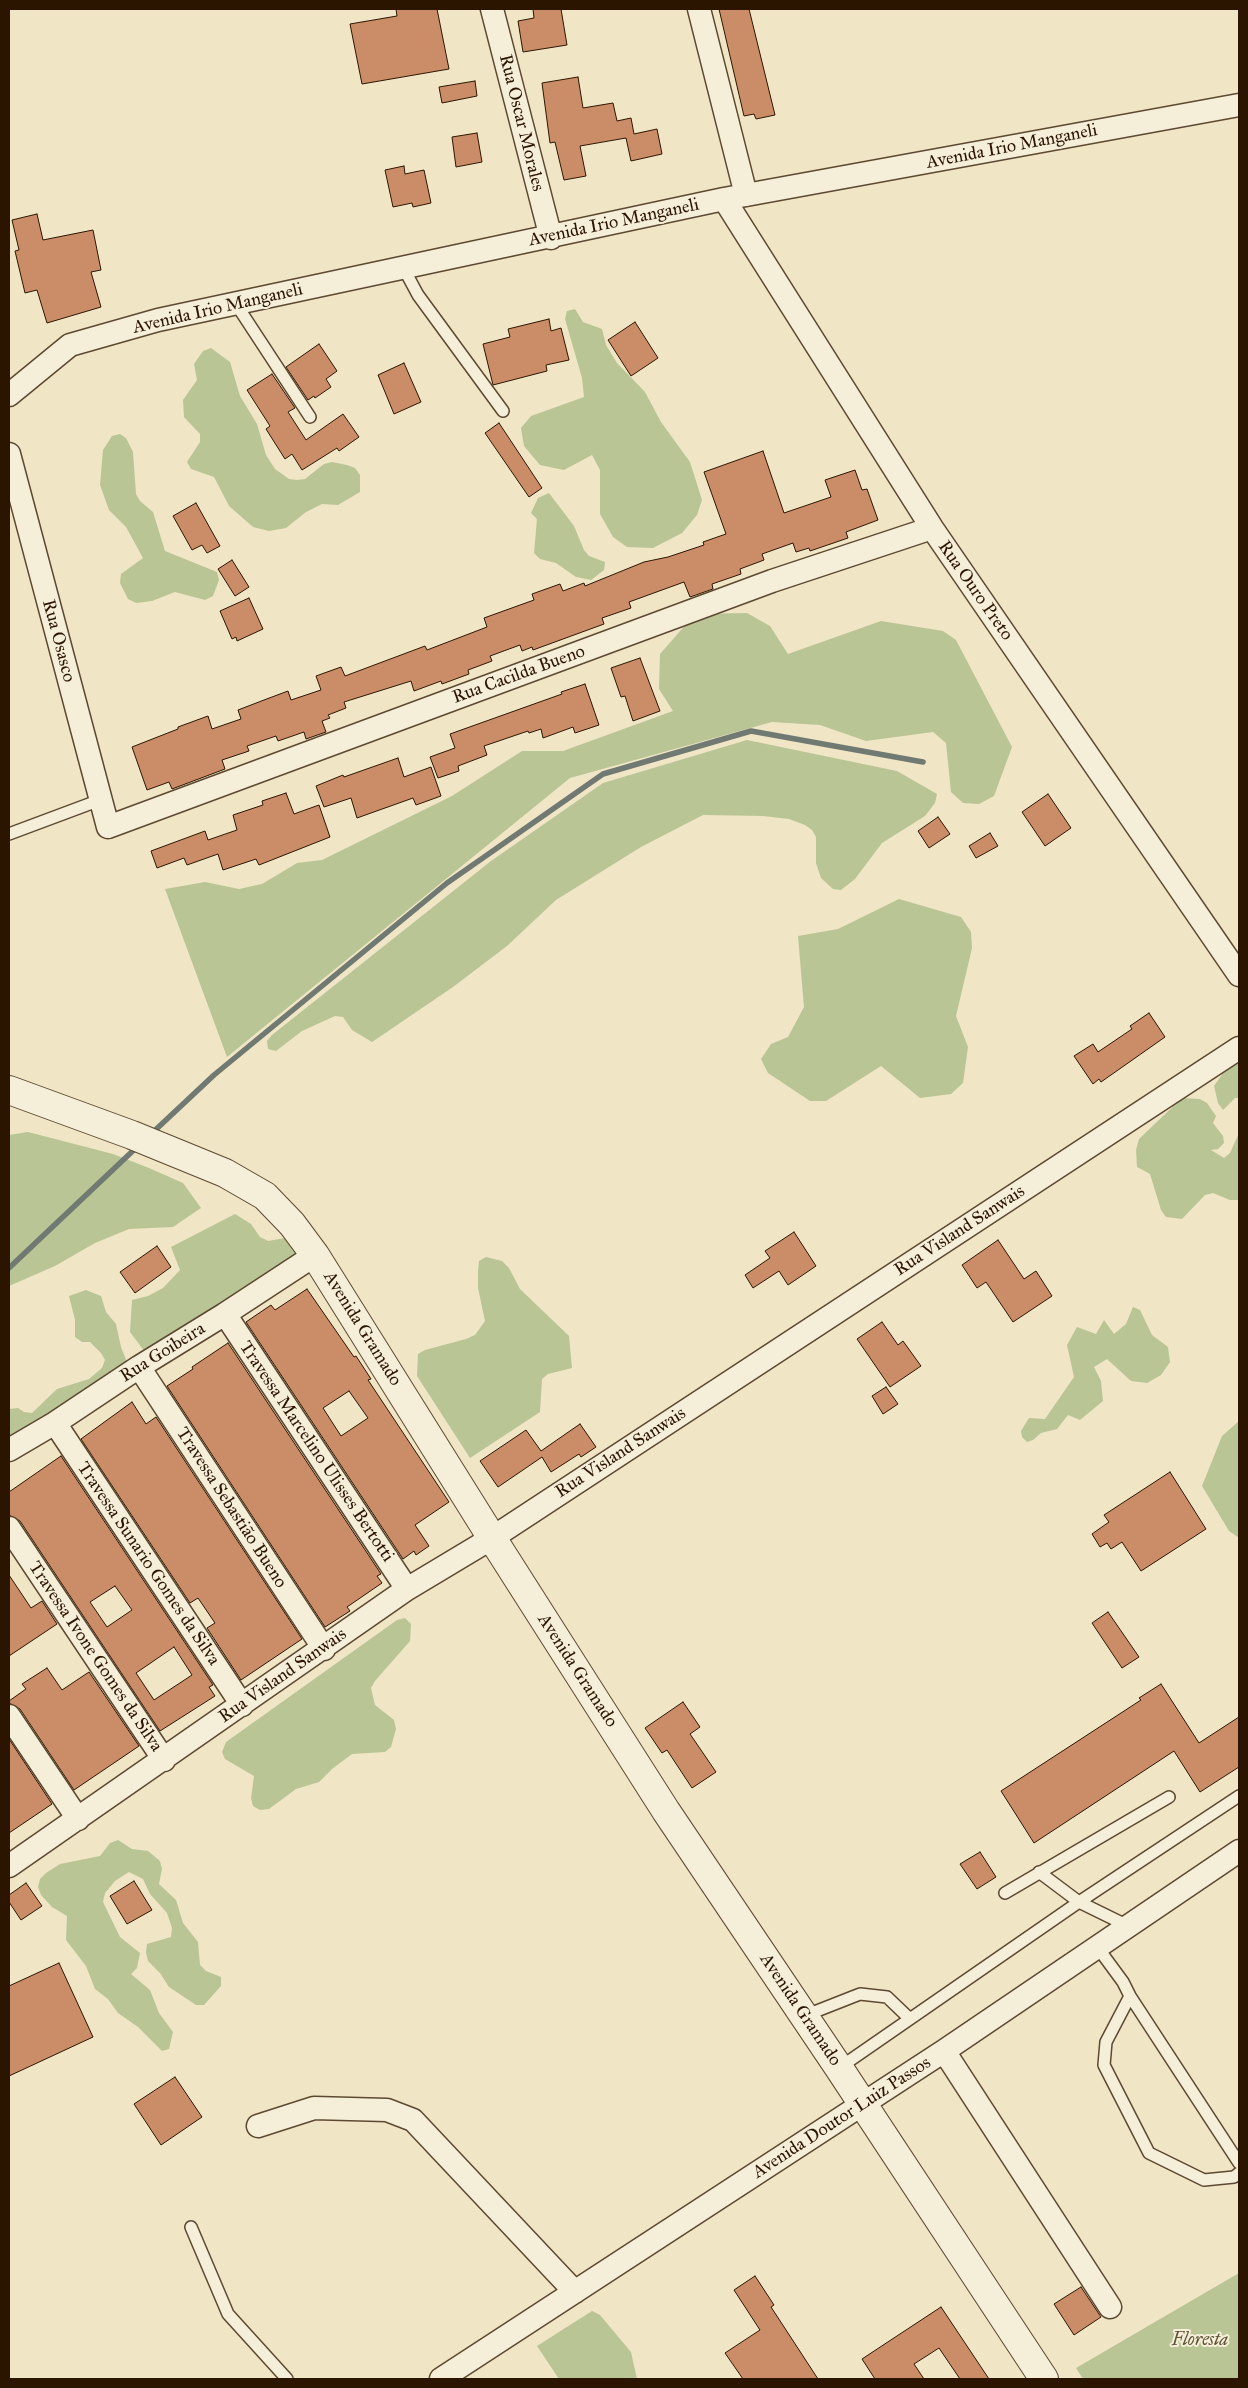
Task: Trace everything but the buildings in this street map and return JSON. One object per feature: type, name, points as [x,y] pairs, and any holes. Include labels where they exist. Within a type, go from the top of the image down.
[{"type":"street","name":"Rua Oscar Morales","points":[[492,9],[550,238]]},
{"type":"street","points":[[699,9],[746,195]]},
{"type":"street","name":"Avenida Irio Manganeli","points":[[9,395],[70,345],[158,320],[550,238],[724,199],[1239,105]]},
{"type":"street","name":"Rua Ouro Preto","points":[[724,199],[932,528],[1239,975]]},
{"type":"street","name":"Rua Osasco","points":[[9,454],[108,827]]},
{"type":"street","name":"Rua Cacilda Bueno","points":[[108,827],[763,585],[932,528]]},
{"type":"street","name":"Rua Visland Sanwais","points":[[9,1866],[324,1649],[407,1589],[492,1538],[1239,1048]]},
{"type":"street","name":"Avenida Gramado","points":[[9,1090],[132,1135],[225,1173],[265,1196],[292,1224],[315,1255],[666,1811],[839,2068],[1044,2379]]},
{"type":"street","name":"Rua Goibeira","points":[[9,1450],[55,1423],[315,1255]]},
{"type":"street","name":"Travessa Marcelino Ulisses Bertotti","points":[[225,1314],[407,1589]]},
{"type":"street","name":"Travessa Sebastião Bueno","points":[[139,1367],[324,1649]]},
{"type":"street","name":"Travessa Sunario Gomes da Silva","points":[[55,1423],[242,1705]]},
{"type":"street","name":"Travessa Ivone Gomes da Silva","points":[[9,1528],[164,1760]]},
{"type":"street","points":[[9,1716],[78,1819]]},
{"type":"street","name":"Avenida Doutor Luiz Passos","points":[[441,2379],[944,2051],[1239,1851]]},
{"type":"street","points":[[944,2051],[1110,2307]]},
{"type":"street","points":[[258,2126],[314,2108],[387,2110],[413,2120],[575,2292]]},
{"type":"lane","points":[[404,269],[418,295],[503,411]]},
{"type":"lane","points":[[236,304],[310,417]]},
{"type":"lane","points":[[9,834],[100,800]]},
{"type":"lane","points":[[839,2068],[1079,1902],[1239,1796]]},
{"type":"lane","points":[[1005,1893],[1168,1797]]},
{"type":"lane","points":[[1039,1872],[1079,1902],[1128,1926]]},
{"type":"lane","points":[[1098,1948],[1123,1982],[1130,1996],[1239,2163]]},
{"type":"lane","points":[[804,2016],[860,1994],[887,1997],[910,2019]]},
{"type":"lane","points":[[1130,1996],[1106,2042],[1104,2065],[1149,2153],[1204,2180],[1234,2177],[1239,2173]]},
{"type":"lane","points":[[190,2227],[228,2314],[287,2379]]},
{"type":"green space","points":[[575,309],[583,322],[602,329],[606,345],[617,363],[645,392],[661,422],[690,462],[702,500],[697,515],[682,533],[653,548],[627,547],[613,537],[600,514],[600,470],[592,455],[564,470],[540,465],[524,446],[521,428],[531,416],[584,397],[582,378],[565,319],[567,311]]},
{"type":"green space","points":[[211,348],[230,362],[240,396],[257,424],[266,455],[275,469],[289,479],[297,480],[305,479],[324,464],[332,462],[347,465],[355,468],[360,475],[360,492],[338,505],[322,504],[306,512],[286,528],[269,531],[253,527],[229,506],[214,477],[191,469],[187,462],[200,442],[200,434],[184,417],[183,400],[197,380],[194,364],[203,351]]},
{"type":"green space","points":[[120,434],[126,438],[133,452],[136,494],[140,501],[153,512],[165,551],[217,572],[219,580],[213,596],[205,600],[175,592],[152,601],[136,603],[128,599],[120,583],[121,574],[143,558],[126,527],[109,510],[100,485],[103,450],[112,436]]},
{"type":"green space","points":[[549,493],[574,526],[584,550],[589,556],[605,562],[604,570],[591,580],[576,577],[556,563],[540,559],[534,553],[537,519],[531,513],[538,498]]},
{"type":"green space","points":[[747,613],[770,626],[788,654],[881,621],[943,631],[956,640],[1012,747],[994,796],[979,804],[963,803],[951,792],[946,743],[933,732],[866,741],[820,725],[772,722],[570,778],[227,1057],[165,889],[205,882],[239,889],[262,884],[297,863],[322,860],[452,796],[522,751],[563,751],[673,711],[659,689],[660,654],[695,614]]},
{"type":"green space","points":[[747,740],[897,771],[937,794],[935,803],[925,816],[882,843],[855,879],[841,890],[833,889],[821,878],[816,863],[816,837],[812,830],[805,825],[789,819],[763,816],[703,815],[641,847],[556,900],[507,946],[453,987],[372,1042],[352,1030],[343,1017],[335,1016],[302,1031],[276,1051],[268,1049],[267,1041],[272,1035],[491,861],[603,783]]},
{"type":"green space","points":[[899,899],[961,917],[971,932],[972,948],[956,1016],[968,1047],[963,1083],[951,1094],[920,1098],[881,1066],[826,1101],[810,1101],[768,1073],[761,1059],[771,1044],[788,1037],[804,1007],[798,936],[838,929]]},
{"type":"green space","points":[[1239,1062],[1239,1098],[1235,1098],[1223,1110],[1218,1103],[1214,1086],[1228,1066]]},
{"type":"green space","points":[[1182,1098],[1200,1099],[1207,1103],[1216,1116],[1213,1123],[1223,1136],[1224,1143],[1218,1149],[1211,1150],[1224,1158],[1230,1153],[1239,1133],[1239,1200],[1230,1200],[1213,1193],[1205,1195],[1182,1219],[1166,1217],[1161,1210],[1150,1174],[1137,1167],[1136,1150],[1139,1139]]},
{"type":"green space","points":[[28,1132],[113,1154],[149,1168],[183,1183],[201,1208],[173,1227],[129,1229],[95,1243],[55,1266],[9,1286],[9,1135]]},
{"type":"green space","points":[[235,1214],[251,1224],[260,1237],[268,1241],[285,1238],[291,1242],[296,1248],[297,1256],[145,1352],[130,1332],[132,1300],[148,1296],[163,1288],[180,1270],[171,1247]]},
{"type":"green space","points":[[486,1257],[502,1261],[509,1268],[520,1289],[569,1336],[572,1368],[548,1374],[542,1379],[540,1412],[470,1458],[417,1376],[418,1354],[425,1350],[475,1335],[485,1321],[478,1288],[478,1271],[479,1261]]},
{"type":"green space","points":[[86,1290],[101,1296],[106,1312],[116,1324],[121,1347],[130,1370],[9,1456],[9,1409],[18,1408],[24,1412],[32,1413],[57,1389],[89,1379],[102,1368],[105,1360],[101,1353],[90,1342],[82,1342],[75,1337],[75,1320],[69,1296]]},
{"type":"green space","points":[[1133,1307],[1140,1310],[1152,1335],[1168,1347],[1170,1362],[1161,1375],[1147,1383],[1131,1381],[1107,1359],[1094,1367],[1101,1381],[1103,1401],[1080,1420],[1068,1415],[1057,1429],[1041,1433],[1033,1440],[1027,1442],[1022,1437],[1021,1431],[1029,1418],[1045,1419],[1074,1377],[1067,1345],[1077,1327],[1096,1334],[1104,1320],[1114,1334],[1126,1324]]},
{"type":"green space","points":[[1239,1421],[1239,1538],[1229,1531],[1202,1486],[1222,1436]]},
{"type":"green space","points":[[405,1618],[411,1624],[410,1641],[371,1688],[375,1705],[394,1720],[396,1729],[391,1747],[385,1752],[352,1754],[332,1769],[319,1782],[296,1789],[269,1809],[260,1810],[253,1806],[251,1798],[254,1776],[225,1759],[222,1752],[226,1742],[397,1620]]},
{"type":"green space","points":[[118,1840],[132,1849],[148,1851],[160,1861],[162,1869],[159,1884],[176,1900],[183,1923],[198,1942],[200,1965],[206,1971],[221,1977],[221,1986],[204,2005],[196,2005],[169,1987],[160,1973],[148,1961],[146,1952],[147,1944],[171,1937],[172,1928],[167,1913],[150,1894],[143,1879],[129,1872],[115,1881],[105,1893],[103,1902],[120,1937],[140,1953],[137,1968],[131,1974],[150,1990],[159,2013],[173,2032],[169,2049],[162,2051],[138,2027],[118,2013],[108,1999],[95,1989],[86,1966],[66,1940],[67,1916],[52,1907],[41,1895],[38,1887],[40,1879],[60,1864],[100,1856],[110,1843]]},
{"type":"green space","name":"Floresta","points":[[1239,2273],[1239,2379],[1083,2379],[1076,2368]]},
{"type":"green space","points":[[592,2311],[600,2315],[631,2352],[637,2379],[559,2379],[537,2346]]},
{"type":"waterway","points":[[150,1135],[214,1075],[447,883],[603,774],[751,731],[923,762]]},
{"type":"waterway","points":[[9,1268],[138,1146]]}]
